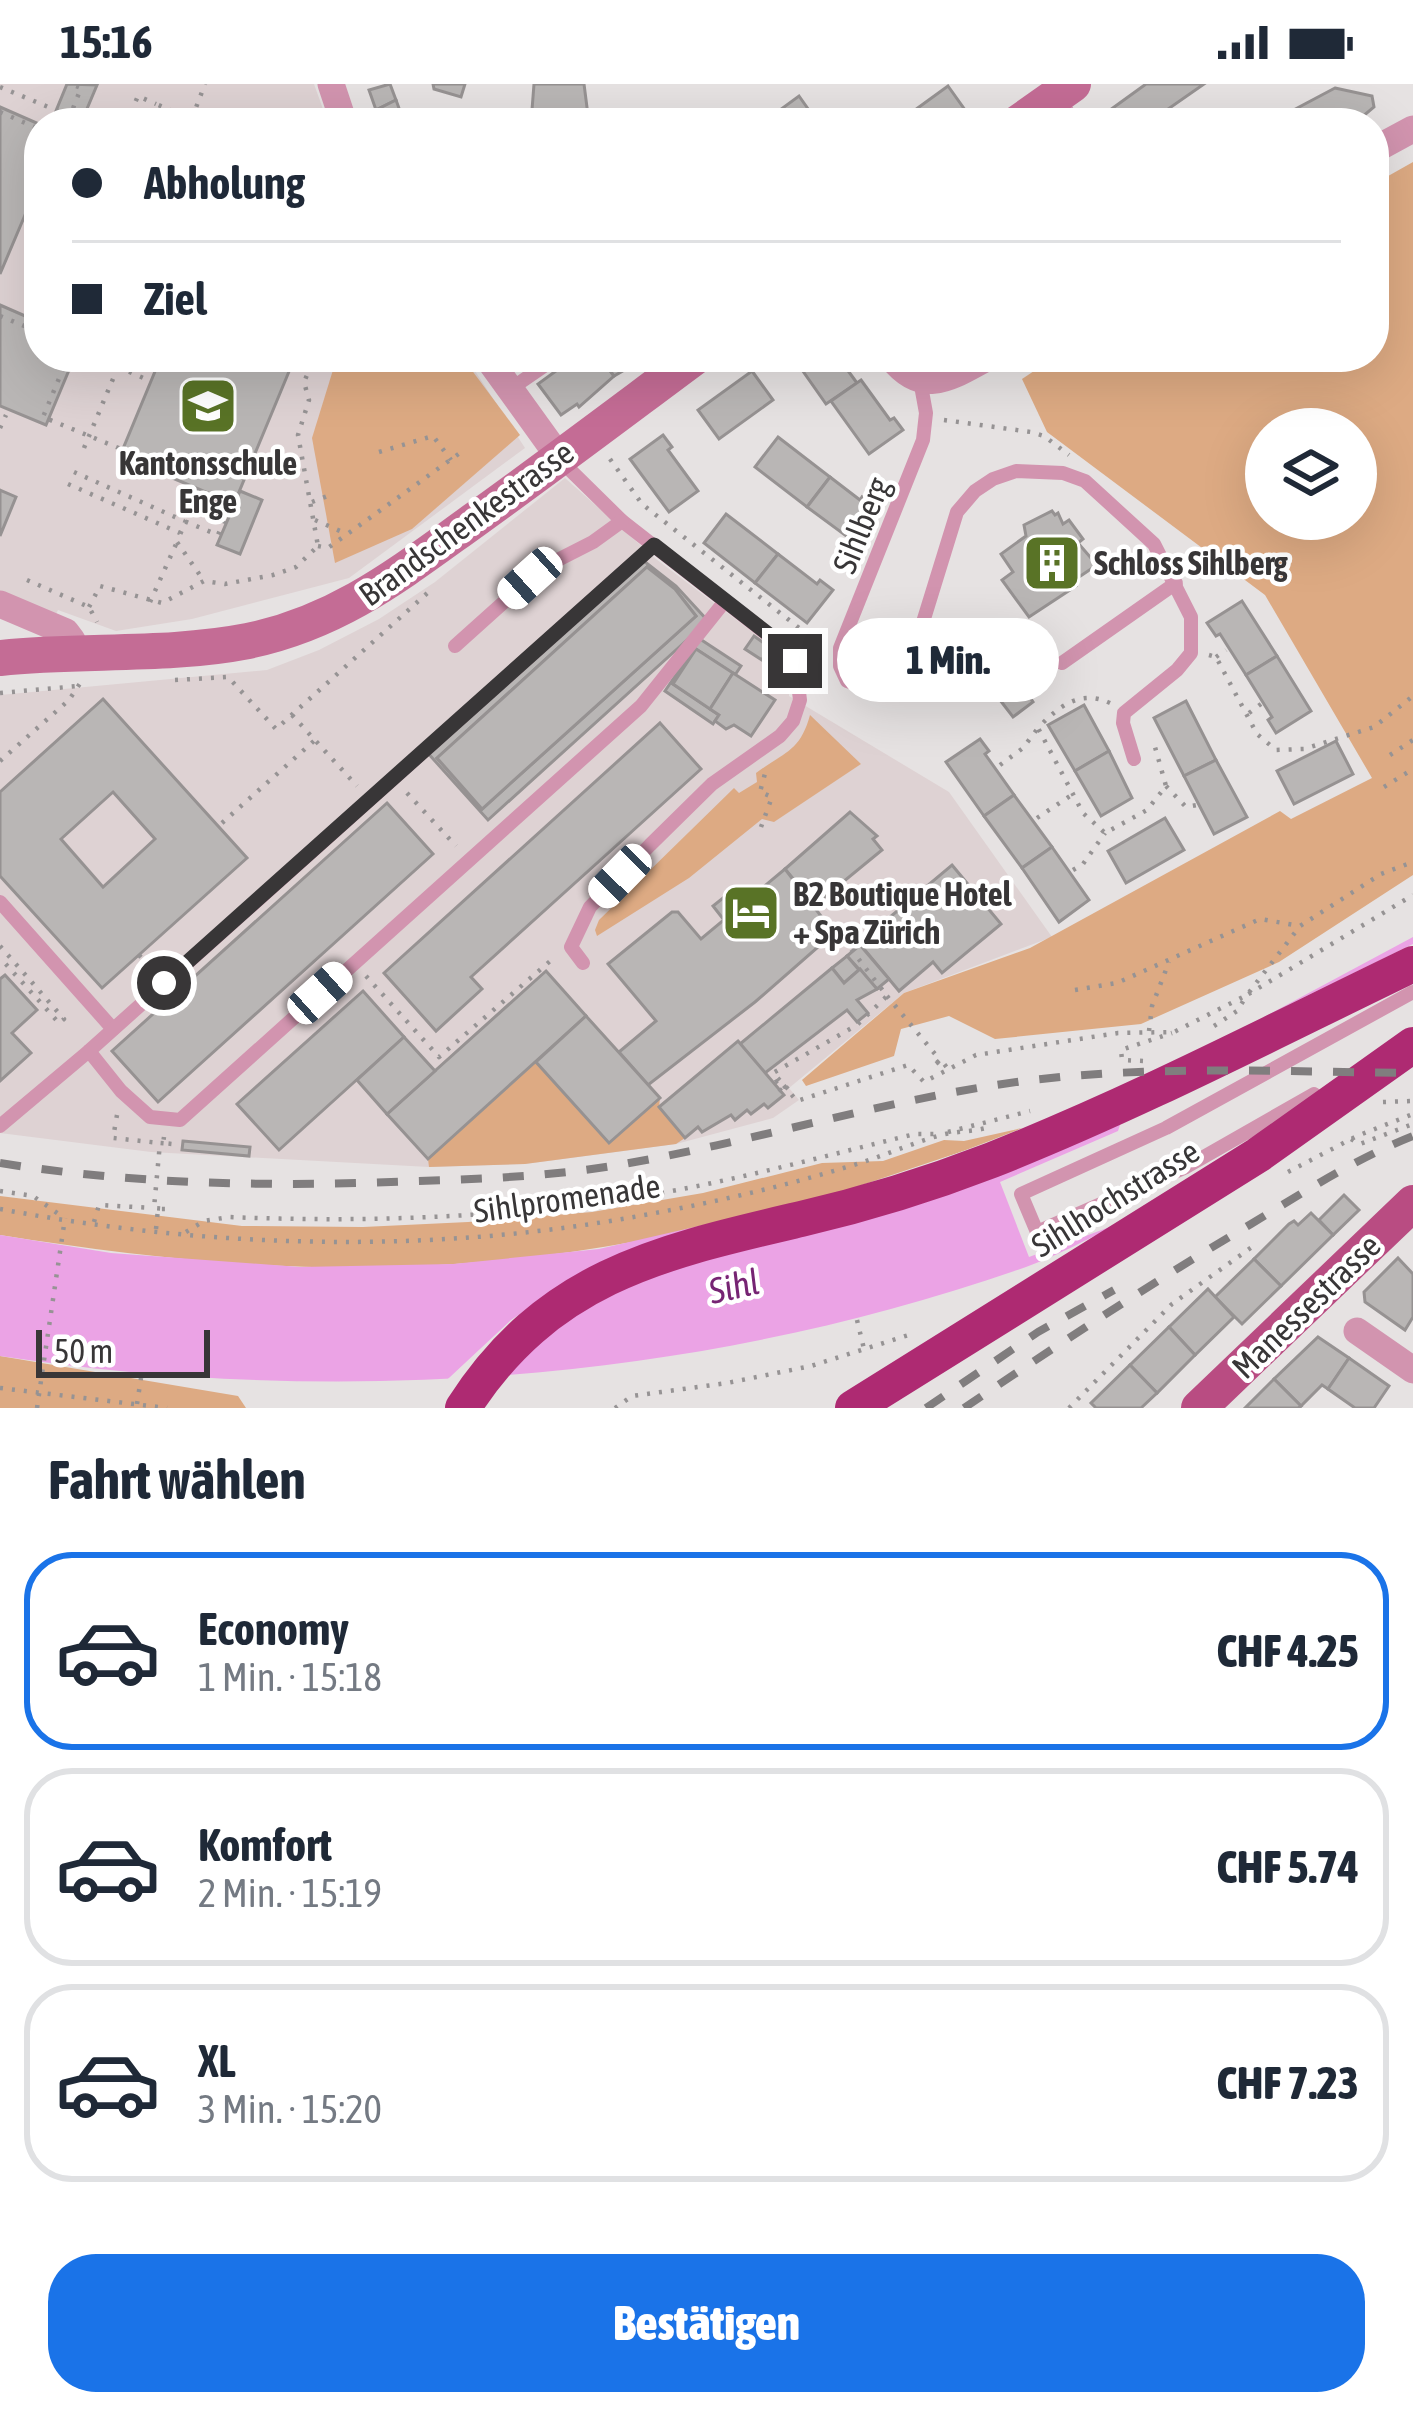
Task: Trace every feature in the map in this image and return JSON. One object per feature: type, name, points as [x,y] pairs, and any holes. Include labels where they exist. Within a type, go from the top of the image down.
[{"type":"highway","points":[[463,1408],[500,1359],[528,1332],[584,1291],[639,1262],[701,1241],[805,1219],[963,1172],[1108,1110],[1413,964]]},
{"type":"highway","name":"Sihlhochstrasse","points":[[853,1408],[1258,1155],[1413,1046]]},
{"type":"main road","name":"Manessestrasse","points":[[1199,1408],[1413,1203]]},
{"type":"street","points":[[497,372],[559,458]]},
{"type":"street","name":"Brandschenkestrasse","points":[[0,658],[79,673],[303,626],[367,596],[674,372]]},
{"type":"street","points":[[906,372],[920,380],[945,379],[959,372]]},
{"type":"street","points":[[0,604],[66,632],[79,673]]},
{"type":"street","points":[[1357,1331],[1413,1370]]},
{"type":"lane","points":[[509,390],[535,372]]},
{"type":"lane","name":"Sihlberg","points":[[920,380],[926,412],[923,440],[840,648],[840,666],[847,681],[875,689],[897,681],[910,662],[957,512],[976,491],[1016,471],[1064,473],[1085,482]]},
{"type":"lane","points":[[559,458],[622,520],[795,661],[800,700],[793,721],[712,784],[590,907],[571,946],[584,963]]},
{"type":"lane","points":[[1085,482],[1154,544],[1191,617],[1191,653],[1124,713],[1134,758]]},
{"type":"lane","points":[[455,646],[542,568],[593,542],[622,520]]},
{"type":"lane","points":[[0,1126],[654,545]]},
{"type":"lane","points":[[1062,663],[1176,583]]},
{"type":"lane","points":[[89,1051],[121,1091],[150,1117],[180,1120],[640,706],[725,601]]},
{"type":"lane","points":[[0,902],[113,1029]]},
{"type":"lane","points":[[1413,992],[1166,1128],[1021,1194],[1036,1232],[1224,1147],[1413,1028]]},
{"type":"path","points":[[71,84],[81,88],[73,108]]},
{"type":"path","points":[[0,87],[45,108]]},
{"type":"path","points":[[133,108],[138,96],[165,108]]},
{"type":"path","points":[[154,108],[156,104]]},
{"type":"path","points":[[62,372],[43,417],[121,449]]},
{"type":"path","points":[[84,448],[116,372]]},
{"type":"path","points":[[130,372],[148,380]]},
{"type":"path","points":[[308,372],[304,382],[309,400],[298,435],[318,546]]},
{"type":"path","points":[[0,428],[6,415]]},
{"type":"path","points":[[941,420],[1043,436],[1087,469],[1085,482]]},
{"type":"path","points":[[379,452],[433,436],[451,460]]},
{"type":"path","points":[[604,449],[642,504],[808,635]]},
{"type":"path","points":[[318,546],[328,548],[464,450]]},
{"type":"path","points":[[74,472],[218,535],[231,503]]},
{"type":"path","points":[[68,484],[181,533]]},
{"type":"path","points":[[150,602],[197,491],[184,521]]},
{"type":"path","points":[[313,502],[330,495]]},
{"type":"path","points":[[315,520],[347,534]]},
{"type":"path","points":[[178,542],[205,581]]},
{"type":"path","points":[[89,607],[100,586],[162,603],[205,581],[225,584],[273,575],[296,566],[318,546]]},
{"type":"path","points":[[189,682],[228,676],[275,729],[444,579]]},
{"type":"path","points":[[27,580],[89,607],[104,634]]},
{"type":"path","points":[[1191,653],[1216,656],[1226,650]]},
{"type":"path","points":[[1216,656],[1265,745],[1291,751],[1374,727],[1413,696]]},
{"type":"path","points":[[0,693],[79,673]]},
{"type":"path","points":[[0,761],[69,700],[79,673]]},
{"type":"path","points":[[1000,765],[1078,697],[1091,695],[1124,713]]},
{"type":"path","points":[[1249,713],[1261,704]]},
{"type":"path","points":[[292,715],[370,800]]},
{"type":"path","points":[[1038,728],[1082,812],[1105,833]]},
{"type":"path","points":[[222,823],[315,740]]},
{"type":"path","points":[[1390,755],[1413,740]]},
{"type":"path","points":[[761,827],[772,797],[760,791],[770,757],[764,748]]},
{"type":"path","points":[[1134,758],[1155,748],[1166,786],[1186,807],[1197,806]]},
{"type":"path","points":[[1158,754],[1168,748]]},
{"type":"path","points":[[1384,788],[1413,770]]},
{"type":"path","points":[[394,778],[468,859]]},
{"type":"path","points":[[1073,870],[1083,864],[1105,833],[1131,824],[1166,786]]},
{"type":"path","points":[[1037,818],[1073,794]]},
{"type":"path","points":[[1204,1033],[1237,1011],[1300,926],[1381,874],[1413,862]]},
{"type":"path","points":[[1121,1050],[1174,1032],[1246,995],[1413,895]]},
{"type":"path","points":[[1075,990],[1117,983],[1260,920],[1300,926]]},
{"type":"path","points":[[844,940],[940,1060],[933,1066],[941,1060],[948,1070]]},
{"type":"path","points":[[0,946],[64,1018],[59,1023],[4,961],[0,964]]},
{"type":"path","points":[[354,962],[439,1058],[571,946]]},
{"type":"path","points":[[1149,1031],[1152,1006],[1169,962]]},
{"type":"path","points":[[889,998],[857,1025],[773,1073],[788,1089],[783,1093],[774,1083],[778,1080],[786,1089],[797,1101],[908,1065],[924,1082],[976,1054],[1118,1033],[1174,1032]]},
{"type":"path","points":[[1118,1033],[1125,1060]]},
{"type":"path","points":[[1129,1075],[1150,1065]]},
{"type":"path","points":[[121,1091],[113,1138],[172,1144]]},
{"type":"path","name":"Sihlpromenade","points":[[186,1233],[204,1221],[229,1217],[399,1219],[607,1201],[748,1175],[915,1134],[970,1132],[1044,1110]]},
{"type":"path","points":[[946,1133],[1022,1112]]},
{"type":"path","points":[[1351,1139],[1360,1144],[1413,1124]]},
{"type":"path","name":"Sihlpromenade","points":[[0,1209],[64,1221],[226,1238],[403,1242],[613,1220],[755,1192],[846,1168],[946,1133]]},
{"type":"path","points":[[154,1208],[160,1143]]},
{"type":"path","name":"Sihlpromenade","points":[[0,1191],[33,1196],[64,1221]]},
{"type":"path","points":[[94,1222],[99,1205],[167,1209],[158,1209],[156,1229]]},
{"type":"path","points":[[37,1408],[64,1221]]},
{"type":"path","points":[[1070,1408],[1172,1304],[1252,1246]]},
{"type":"path","points":[[857,1320],[864,1349]]},
{"type":"path","points":[[615,1408],[632,1396],[811,1366],[927,1329]]},
{"type":"path","points":[[137,1404],[141,1378]]},
{"type":"path","points":[[0,1388],[167,1408]]},
{"type":"path","points":[[80,1408],[81,1398]]},
{"type":"shaded area","points":[[0,84],[314,84],[323,108],[24,108],[24,372],[476,372],[525,448],[349,578],[192,619],[116,631],[58,610],[55,616],[0,594]]},
{"type":"shaded area","points":[[1413,162],[1413,875],[1279,962],[1141,1024],[995,1039],[949,1016],[901,1029],[894,1056],[806,1086],[802,1080],[904,993],[1030,948],[1280,811],[1291,819],[1372,778],[1265,595],[1047,432],[1022,379],[1032,372],[1389,372],[1389,176]]},
{"type":"shaded area","points":[[332,372],[473,372],[520,435],[412,529],[335,563],[312,438]]},
{"type":"shaded area","points":[[565,478],[656,559],[788,659],[789,696],[949,792],[1052,937],[904,993],[789,1088],[799,1100],[773,1118],[676,1144],[525,1164],[429,1167],[151,1152],[0,1133],[0,695],[267,670],[379,619],[435,582]]},
{"type":"shaded area","points":[[810,715],[861,764],[774,822],[762,819],[689,878],[597,936],[599,920],[734,788],[739,793],[757,782],[756,773],[796,744]]},
{"type":"shaded area","points":[[536,1062],[609,1143],[660,1098],[659,1107],[685,1138],[676,1144],[525,1164],[429,1167],[428,1159]]},
{"type":"shaded area","points":[[1022,1128],[815,1200],[672,1235],[528,1257],[398,1267],[284,1266],[170,1258],[0,1235],[0,1196],[242,1226],[468,1222],[592,1212],[703,1193],[822,1163],[883,1161],[944,1140],[964,1141]]},
{"type":"shaded area","points":[[0,1356],[238,1396],[246,1408],[0,1408]]},
{"type":"water","name":"Sihl","points":[[1413,937],[1413,1070],[1230,1170],[1061,1253],[902,1306],[776,1337],[519,1374],[389,1381],[259,1380],[129,1372],[0,1356],[0,1235],[111,1253],[300,1267],[453,1264],[599,1249],[864,1188],[985,1149],[1197,1053]]},
{"type":"pier","points":[[1413,944],[1413,1072],[1346,1115],[1107,1228],[1029,1257],[1000,1182],[1118,1131],[1121,1122],[679,1260],[556,1325],[494,1386],[435,1391],[511,1320],[561,1286],[1044,1124]]},
{"type":"building","points":[[67,84],[97,85],[87,108],[57,108]]},
{"type":"building","points":[[390,84],[396,100],[375,108],[369,90]]},
{"type":"building","points":[[433,84],[465,84],[461,97],[434,89]]},
{"type":"building","points":[[534,84],[584,84],[587,108],[532,108]]},
{"type":"building","points":[[1146,84],[1204,84],[1170,108],[1113,108]]},
{"type":"building","points":[[948,86],[964,108],[918,108]]},
{"type":"building","points":[[1335,88],[1372,96],[1374,107],[1373,108],[1297,108]]},
{"type":"building","points":[[799,96],[807,108],[783,108]]},
{"type":"building","points":[[0,107],[24,117],[24,217],[0,274]]},
{"type":"building","points":[[0,305],[24,315],[24,372],[68,372],[46,425],[0,406]]},
{"type":"building","name":"Kantonsschule Enge","points":[[155,372],[289,372],[234,504],[120,456]]},
{"type":"building","points":[[554,372],[611,372],[614,376],[579,407],[561,415],[538,384]]},
{"type":"building","points":[[751,372],[773,400],[719,439],[698,410]]},
{"type":"building","points":[[804,372],[849,372],[857,383],[826,404]]},
{"type":"building","points":[[861,380],[903,430],[869,454],[831,401]]},
{"type":"building","points":[[663,435],[672,447],[668,450],[698,491],[669,512],[630,459]]},
{"type":"building","points":[[778,437],[830,477],[807,507],[755,467]]},
{"type":"building","points":[[830,477],[874,506],[849,538],[807,507]]},
{"type":"building","points":[[0,490],[16,497],[0,536]]},
{"type":"building","points":[[240,491],[262,500],[240,554],[217,545]]},
{"type":"building","name":"Schloss Sihlberg","points":[[1052,511],[1063,524],[1069,520],[1083,539],[1078,543],[1097,565],[1073,581],[1076,586],[1029,617],[1002,580],[1013,572],[1001,554],[1026,536],[1024,525]]},
{"type":"building","points":[[726,514],[778,554],[755,583],[704,543]]},
{"type":"building","points":[[778,554],[817,584],[820,580],[833,590],[807,623],[755,583]]},
{"type":"building","points":[[640,558],[676,586],[708,621],[488,820],[426,751]],"holes":[[[647,567],[675,589],[696,616],[482,809],[437,758]]]},
{"type":"building","points":[[647,567],[675,589],[696,616],[482,809],[437,758]]},
{"type":"building","points":[[1242,601],[1277,656],[1246,675],[1220,634],[1216,636],[1207,623]]},
{"type":"building","points":[[991,632],[1001,642],[991,652],[981,642]]},
{"type":"building","points":[[754,636],[779,654],[774,661],[765,654],[762,660],[745,649]]},
{"type":"building","points":[[700,639],[741,666],[735,675],[696,649],[673,684],[719,715],[713,724],[665,691]]},
{"type":"building","points":[[696,649],[733,673],[710,709],[673,684]]},
{"type":"building","points":[[1277,656],[1311,711],[1276,733],[1268,720],[1272,717],[1246,675]]},
{"type":"building","points":[[733,673],[775,700],[751,736],[734,725],[726,729],[710,709]]},
{"type":"building","points":[[1022,685],[1033,702],[1013,717],[1000,700]]},
{"type":"building","points":[[103,699],[247,858],[102,988],[0,876],[0,792]],"holes":[[[113,792],[155,839],[103,887],[61,839]]]},
{"type":"building","points":[[1186,701],[1216,760],[1184,776],[1154,718]]},
{"type":"building","points":[[1084,705],[1109,751],[1075,771],[1048,725]]},
{"type":"building","points":[[660,723],[701,769],[471,977],[482,989],[436,1031],[384,973]]},
{"type":"building","points":[[980,739],[1014,795],[984,816],[946,762]]},
{"type":"building","points":[[1336,741],[1353,774],[1294,804],[1277,771]]},
{"type":"building","points":[[1109,751],[1132,798],[1101,816],[1075,771]]},
{"type":"building","points":[[1216,760],[1247,817],[1214,834],[1184,776]]},
{"type":"building","points":[[1014,795],[1052,847],[1022,868],[984,816]]},
{"type":"building","points":[[387,803],[433,854],[158,1102],[112,1051]]},
{"type":"building","points":[[850,812],[877,836],[873,839],[882,850],[815,905],[785,869]]},
{"type":"building","points":[[1165,818],[1184,850],[1126,883],[1108,851]]},
{"type":"building","points":[[1052,847],[1089,900],[1059,922],[1022,868]]},
{"type":"building","points":[[952,865],[1001,924],[942,973],[933,962],[899,991],[859,943]]},
{"type":"building","points":[[785,869],[834,933],[648,1085],[619,1052],[656,1021],[608,964],[672,912],[678,912],[701,939]]},
{"type":"building","points":[[733,890],[744,903],[724,920],[713,906]]},
{"type":"building","points":[[860,945],[889,979],[877,989],[847,956]]},
{"type":"building","points":[[847,956],[859,970],[844,983],[832,968]]},
{"type":"building","points":[[832,968],[844,983],[860,969],[877,989],[857,1000],[868,1013],[857,1022],[847,1010],[765,1073],[740,1044]]},
{"type":"building","points":[[546,971],[586,1016],[428,1159],[387,1114]]},
{"type":"building","points":[[5,975],[37,1010],[12,1033],[31,1053],[0,1081],[0,979]]},
{"type":"building","points":[[363,991],[404,1037],[279,1150],[237,1104]]},
{"type":"building","points":[[586,1016],[660,1098],[609,1143],[536,1062]]},
{"type":"building","points":[[404,1037],[435,1071],[387,1114],[357,1080]]},
{"type":"building","points":[[738,1041],[784,1095],[768,1108],[764,1104],[751,1114],[747,1110],[735,1120],[731,1115],[702,1132],[698,1127],[685,1138],[659,1107]]},
{"type":"building","points":[[183,1141],[250,1147],[249,1156],[182,1150]]},
{"type":"building","points":[[1344,1195],[1359,1210],[1333,1235],[1319,1220]]},
{"type":"building","points":[[1311,1213],[1333,1235],[1281,1286],[1254,1259],[1289,1224],[1298,1225]]},
{"type":"building","points":[[1398,1258],[1413,1274],[1413,1317],[1405,1330],[1365,1302],[1364,1292]]},
{"type":"building","points":[[1254,1259],[1281,1286],[1242,1324],[1215,1297]]},
{"type":"building","points":[[1208,1289],[1234,1317],[1195,1355],[1169,1327]]},
{"type":"building","points":[[1169,1327],[1195,1355],[1157,1393],[1130,1365]]},
{"type":"building","points":[[1318,1337],[1349,1358],[1328,1389],[1322,1385],[1301,1406],[1274,1379]]},
{"type":"building","points":[[1349,1358],[1389,1386],[1374,1408],[1355,1408],[1328,1389]]},
{"type":"building","points":[[1130,1365],[1157,1393],[1141,1408],[1096,1408],[1091,1403]]},
{"type":"building","points":[[1274,1379],[1301,1406],[1245,1408]]},
{"type":"railway","points":[[0,1163],[208,1182],[494,1178],[624,1164],[929,1097],[1032,1080],[1175,1071],[1413,1073]]},
{"type":"railway","points":[[964,1408],[1214,1246],[1330,1177],[1413,1136]]},
{"type":"railway","points":[[926,1408],[1038,1332],[1114,1290]]},
{"type":"place","name":"Kantonsschule Enge","points":[[208,406]]},
{"type":"place","name":"Schloss Sihlberg","points":[[1052,563]]},
{"type":"place","name":"B2 Boutique Hotel + Spa Zürich","points":[[751,913]]},
{"type":"route","points":[[164,983],[654,545],[777,641],[795,661]]}]
